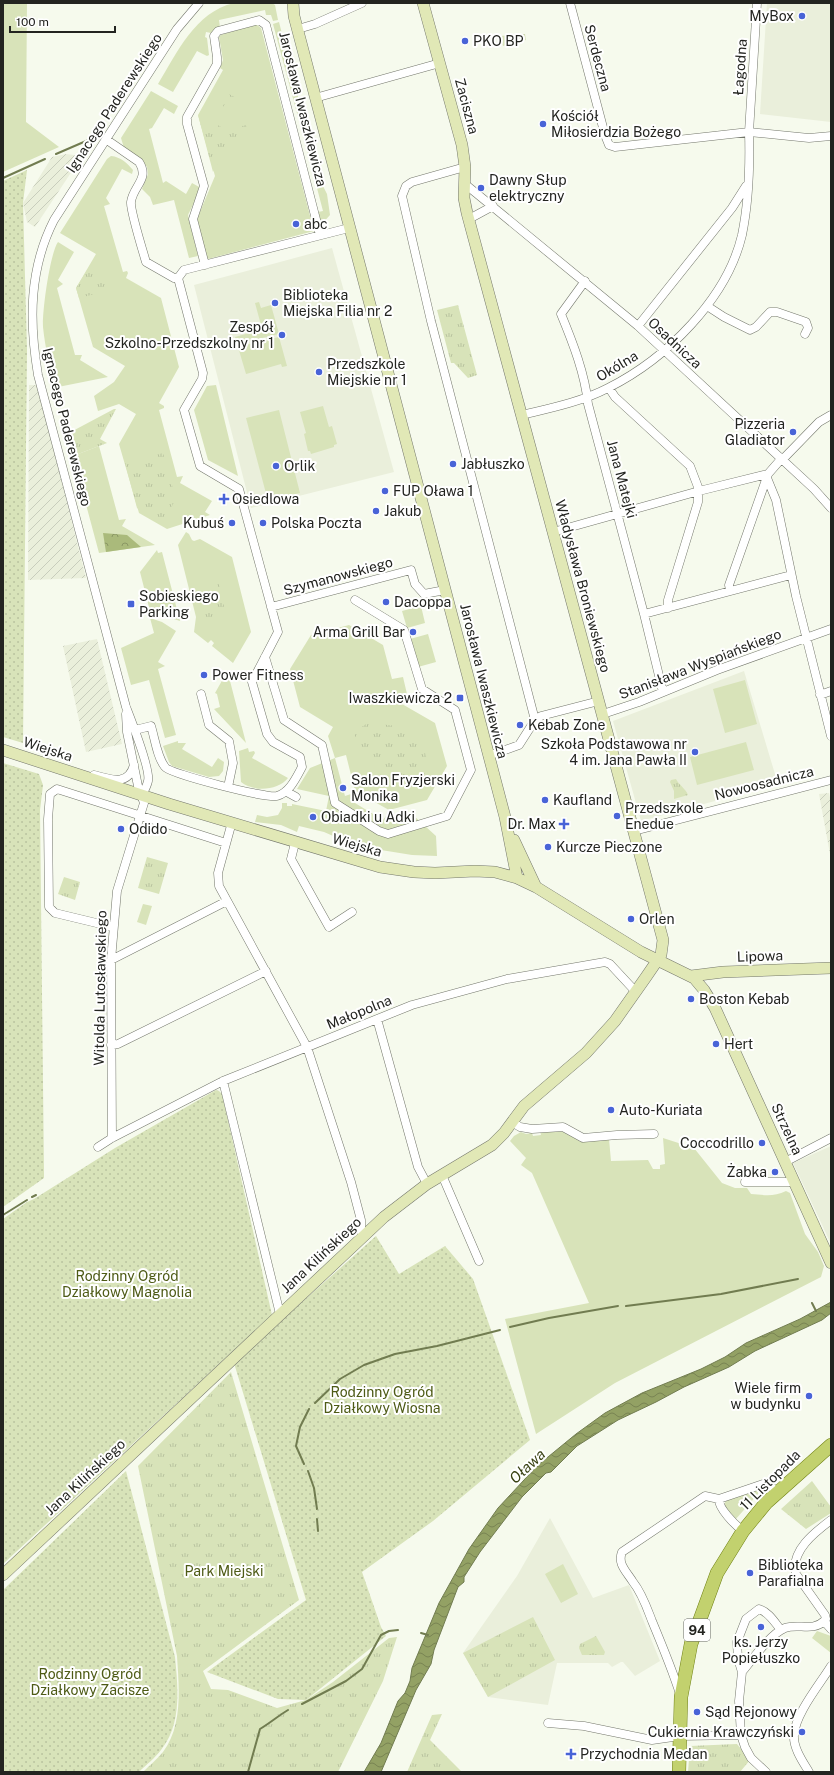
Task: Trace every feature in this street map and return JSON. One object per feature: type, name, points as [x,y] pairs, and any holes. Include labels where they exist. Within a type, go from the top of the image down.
[{"type":"main road","name":"11 Listopada","points":[[679,1772],[681,1697],[691,1644],[717,1573],[743,1531],[777,1492],[831,1445]]},
{"type":"street","name":"Ignacego Paderewskiego","points":[[126,707],[43,396],[32,344],[31,326],[33,293],[36,274],[48,232],[177,29],[199,3]]},
{"type":"street","points":[[284,3],[294,16]]},
{"type":"street","name":"Jarosława Iwaszkiewicza","points":[[293,3],[294,16],[315,98],[505,817],[512,856],[518,878]]},
{"type":"street","points":[[298,29],[315,24],[362,3]]},
{"type":"street","name":"Zaciszna","points":[[423,3],[462,146],[465,167],[465,184]]},
{"type":"street","name":"Serdeczna","points":[[570,3],[604,133],[611,146],[749,132]]},
{"type":"street","name":"Łagodna","points":[[749,132],[757,3]]},
{"type":"street","name":"Jarosława Iwaszkiewicza","points":[[205,265],[193,219],[204,186],[187,124],[187,117],[217,64],[214,36],[218,31],[260,20],[266,25],[320,235]]},
{"type":"street","points":[[315,98],[440,64]]},
{"type":"street","points":[[749,132],[809,138],[831,136]]},
{"type":"street","name":"Okólna","points":[[522,415],[588,397],[609,388],[664,351],[707,306],[725,278],[741,236],[748,181],[749,132]]},
{"type":"street","points":[[107,140],[139,162],[142,167],[143,176],[131,202],[146,262],[174,278],[178,278]]},
{"type":"street","points":[[465,167],[416,181],[406,186],[402,196],[430,315],[535,720]]},
{"type":"street","name":"Okólna","points":[[638,326],[732,208],[748,181]]},
{"type":"street","points":[[465,184],[493,206],[469,219]]},
{"type":"street","name":"Władysława Broniewskiego","points":[[465,184],[464,198],[469,219],[663,940],[662,950],[657,960]]},
{"type":"street","name":"Osadnicza","points":[[493,206],[638,326],[782,458],[828,498],[831,508]]},
{"type":"street","points":[[178,278],[184,270],[349,228]]},
{"type":"street","points":[[135,730],[151,726],[161,760],[168,770],[272,798],[287,792],[302,767],[300,758],[273,742],[267,734],[252,682],[278,632],[239,489],[200,466],[184,410],[204,373],[178,278]]},
{"type":"street","name":"Jana Matejki","points":[[585,282],[561,314],[569,334],[588,397],[663,692]]},
{"type":"street","points":[[707,306],[724,317],[750,330],[756,328],[770,312],[777,312],[806,322],[808,328],[805,334]]},
{"type":"street","points":[[609,388],[614,397],[690,466],[699,491],[698,502],[668,600],[668,608]]},
{"type":"street","points":[[730,590],[729,585],[768,476],[782,458],[819,422],[831,415]]},
{"type":"street","points":[[553,532],[699,491],[768,476]]},
{"type":"street","points":[[768,476],[774,494],[791,575],[831,736]]},
{"type":"street","points":[[761,496],[766,492],[774,494]]},
{"type":"street","name":"Szymanowskiego","points":[[271,607],[411,570],[415,584],[424,594],[445,590]]},
{"type":"street","points":[[644,614],[791,575]]},
{"type":"street","points":[[265,657],[284,720],[322,745],[335,803],[379,831],[388,834],[447,816],[471,770],[455,710],[422,689],[404,630],[355,600]]},
{"type":"street","name":"Stanisława Wyspiańskiego","points":[[603,714],[831,629]]},
{"type":"street","points":[[820,695],[831,691]]},
{"type":"street","points":[[200,694],[209,725],[229,740],[233,763],[228,787]]},
{"type":"street","points":[[488,756],[519,745],[535,720],[548,714],[599,701]]},
{"type":"street","points":[[126,707],[135,730],[148,774],[148,782],[152,792],[160,801]]},
{"type":"street","points":[[126,707],[127,732],[138,786],[142,795]]},
{"type":"street","name":"Wiejska","points":[[3,750],[295,843],[380,867],[406,872],[435,873],[475,870],[497,872],[518,878],[536,887],[641,952],[691,976]]},
{"type":"street","points":[[66,770],[90,773],[117,780],[125,779],[130,774],[134,764]]},
{"type":"street","name":"Nowoosadnicza","points":[[634,831],[831,780]]},
{"type":"street","points":[[142,795],[148,782]]},
{"type":"street","points":[[113,927],[55,913],[49,907],[48,819],[50,794],[57,789],[226,843]]},
{"type":"street","points":[[287,792],[296,797]]},
{"type":"street","name":"Witolda Lutosławskiego","points":[[112,1138],[111,960],[116,891],[144,803],[142,795]]},
{"type":"street","name":"Jarosława Iwaszkiewicza","points":[[505,817],[524,863],[536,887]]},
{"type":"street","points":[[232,822],[218,877],[219,886],[307,1047],[328,1109],[366,1233]]},
{"type":"street","points":[[295,843],[291,859],[329,927],[352,912]]},
{"type":"street","points":[[497,872],[508,864],[512,856]]},
{"type":"street","points":[[518,878],[523,873],[524,863]]},
{"type":"street","points":[[111,960],[227,902]]},
{"type":"street","name":"Jana Kilińskiego","points":[[3,1575],[395,1207],[427,1184],[492,1145],[504,1133],[524,1106],[573,1065],[615,1021],[657,960]]},
{"type":"street","name":"Małopolna","points":[[98,1147],[112,1138],[223,1081],[412,1005],[507,979],[605,962],[610,964],[636,992]]},
{"type":"street","name":"Lipowa","points":[[691,976],[726,972],[831,968]]},
{"type":"street","points":[[111,1044],[118,1044],[125,1041],[266,971]]},
{"type":"street","name":"Strzelna","points":[[691,976],[702,986],[715,1008],[831,1263]]},
{"type":"street","points":[[377,1019],[418,1167],[427,1184]]},
{"type":"street","points":[[223,1081],[280,1314]]},
{"type":"street","points":[[512,1122],[520,1128],[563,1128],[583,1138],[654,1134]]},
{"type":"street","points":[[785,1162],[831,1138]]},
{"type":"street","points":[[442,1175],[480,1261]]},
{"type":"street","points":[[745,1182],[794,1182]]},
{"type":"street","points":[[681,1697],[646,1606],[634,1582],[620,1561],[621,1554],[624,1550],[705,1496],[719,1499],[763,1484],[769,1485],[777,1492]]},
{"type":"street","points":[[719,1499],[721,1506],[734,1524],[743,1531]]},
{"type":"street","points":[[742,1672],[762,1647],[781,1630],[791,1626],[817,1626],[826,1619],[799,1579],[794,1568],[795,1561],[810,1536],[831,1520]]},
{"type":"street","points":[[766,1772],[751,1758],[741,1735],[739,1701],[742,1672],[738,1658],[737,1642],[746,1619],[759,1609],[763,1610],[781,1630]]},
{"type":"street","points":[[824,1622],[831,1629]]},
{"type":"street","points":[[809,1772],[796,1748],[794,1734],[802,1712],[831,1666]]},
{"type":"street","points":[[548,1723],[584,1726],[652,1740],[680,1736],[741,1735]]},
{"type":"shaded area","points":[[767,3],[831,3],[831,122],[760,114]]},
{"type":"shaded area","points":[[66,154],[74,155],[80,159],[35,227],[27,222],[23,203],[52,157]]},
{"type":"shaded area","name":"Zespół Szkolno-Przedszkolny nr 1","points":[[332,248],[394,472],[251,508],[194,285]]},
{"type":"shaded area","points":[[29,385],[37,385],[86,578],[28,580]]},
{"type":"shaded area","points":[[97,639],[122,744],[86,752],[63,646]]},
{"type":"shaded area","name":"Szkoła Podstawowa nr 4 im. Jana Pawła II","points":[[744,671],[778,784],[641,821],[613,721]]},
{"type":"shaded area","points":[[829,793],[831,802],[830,854],[819,794]]},
{"type":"shaded area","points":[[831,1146],[831,1244],[793,1163]]},
{"type":"shaded area","points":[[550,1518],[593,1598],[629,1585],[660,1661],[635,1676],[623,1662],[612,1667],[608,1663],[557,1663],[548,1705],[488,1697],[463,1653],[517,1576]]},
{"type":"green space","points":[[3,3],[27,3],[26,122],[59,147],[3,172]]},
{"type":"green space","points":[[234,3],[272,3],[275,5],[278,20],[273,21],[271,15],[266,15],[265,10],[219,20],[220,27],[211,33],[206,32],[205,37],[207,38],[209,55],[207,56],[197,51],[173,92],[158,84],[188,35],[198,24],[208,15],[220,8]]},
{"type":"green space","points":[[279,22],[303,116],[298,117],[273,24]]},
{"type":"green space","points":[[251,25],[257,25],[261,28],[314,231],[208,259],[197,219],[215,176],[198,115],[223,70],[220,68],[223,60],[219,37]]},
{"type":"green space","points":[[525,34],[526,40],[503,46],[500,36]]},
{"type":"green space","points":[[151,91],[178,106],[174,114],[164,108],[152,128],[149,129],[163,183],[166,181],[186,194],[192,183],[201,188],[188,215],[198,256],[189,258],[174,200],[153,205],[150,197],[142,189],[148,174],[147,167],[140,158],[124,148],[121,138]]},
{"type":"green space","points":[[229,94],[240,100],[233,112],[223,106]]},
{"type":"green space","points":[[198,115],[227,130],[246,125],[250,140],[230,147],[221,158],[213,172]]},
{"type":"green space","points":[[304,118],[320,180],[327,194],[330,215],[321,225],[318,212],[323,211],[301,127],[305,126],[303,120],[299,120]]},
{"type":"green space","points":[[111,156],[124,161],[133,170],[132,174],[122,169],[106,198],[110,204],[104,206],[123,272],[127,271],[128,273],[126,278],[161,298],[179,367],[159,403],[164,406],[164,408],[159,410],[177,477],[183,476],[180,483],[212,501],[205,512],[210,515],[167,529],[139,513],[119,444],[136,414],[119,404],[98,411],[94,396],[114,382],[125,366],[93,347],[76,288],[96,254],[60,233],[107,159]]},
{"type":"green space","points":[[27,170],[23,203],[27,350],[23,743],[3,737],[3,181]]},
{"type":"green space","points":[[58,242],[74,252],[58,280],[63,284],[57,288],[75,355],[82,355],[80,360],[108,377],[53,388],[44,335],[43,319],[49,270]]},
{"type":"green space","points":[[91,264],[119,288],[79,298],[76,288]]},
{"type":"green space","points":[[259,302],[261,308],[271,305],[279,334],[237,344],[235,337],[253,332],[251,328],[261,325],[255,303]]},
{"type":"green space","points":[[458,305],[477,375],[468,378],[454,363],[451,363],[437,310]]},
{"type":"green space","points":[[279,337],[287,366],[282,367],[281,364],[246,374],[238,347]]},
{"type":"green space","points":[[216,385],[238,476],[208,460],[194,410],[207,386]]},
{"type":"green space","points":[[323,406],[329,427],[332,426],[337,444],[334,445],[334,447],[311,454],[310,451],[308,451],[304,434],[306,433],[300,412]]},
{"type":"green space","points":[[116,409],[100,439],[107,443],[73,456],[67,434]]},
{"type":"green space","name":"Orlik","points":[[279,410],[300,493],[268,501],[246,418]]},
{"type":"green space","points":[[99,446],[119,520],[126,519],[122,526],[155,545],[99,553],[73,456]]},
{"type":"green space","points":[[163,453],[176,499],[163,522],[137,508],[125,463]]},
{"type":"green space","points":[[186,532],[192,540],[194,541],[200,539],[232,557],[251,632],[233,663],[212,646],[214,643],[211,640],[208,643],[194,632],[196,617],[178,545]]},
{"type":"green space","points":[[103,533],[127,535],[141,547],[106,552]]},
{"type":"green space","points":[[157,550],[158,553],[162,552],[180,621],[150,611],[140,572]]},
{"type":"green space","points":[[219,584],[227,620],[207,624],[199,588]]},
{"type":"green space","points":[[421,606],[425,623],[407,628],[402,611]]},
{"type":"green space","points":[[150,618],[162,622],[176,631],[158,662],[165,666],[158,669],[176,735],[165,738],[149,680],[131,685],[121,648],[154,633]]},
{"type":"green space","points":[[349,625],[383,645],[392,679],[403,677],[407,694],[402,704],[435,723],[447,766],[427,800],[389,810],[355,791],[346,755],[335,758],[328,736],[333,727],[300,707],[290,669],[311,635]]},
{"type":"green space","points":[[428,634],[436,662],[418,667],[410,639]]},
{"type":"green space","points":[[228,670],[234,676],[229,677],[246,743],[214,709],[220,707],[217,694],[215,693]]},
{"type":"green space","points":[[745,680],[757,724],[725,733],[713,689]]},
{"type":"green space","points":[[373,723],[403,727],[420,735],[429,767],[417,787],[407,790],[373,770],[374,762],[372,756],[367,752],[359,751],[354,732],[366,724]]},
{"type":"green space","points":[[178,741],[178,743],[186,743],[182,749],[212,767],[218,758],[224,762],[223,771],[219,776],[209,777],[172,766],[163,746]]},
{"type":"green space","points":[[746,742],[754,770],[697,785],[690,757]]},
{"type":"green space","points":[[248,748],[249,752],[254,751],[255,753],[252,758],[288,778],[278,786],[265,789],[252,787],[241,782],[239,751]]},
{"type":"green space","points":[[335,758],[345,796],[351,794],[353,796],[350,800],[383,820],[386,816],[389,817],[390,822],[414,816],[436,836],[437,856],[412,855],[381,850],[347,842],[324,832],[299,826],[297,832],[281,825],[255,822],[257,815],[267,817],[278,815],[282,808],[282,803],[287,803],[287,806],[292,806],[292,804],[326,811],[329,796],[297,789],[310,768]]},
{"type":"green space","points":[[3,763],[39,774],[43,785],[40,810],[44,1178],[3,1207]]},
{"type":"green space","points":[[676,779],[688,795],[674,799],[674,791],[670,782],[671,780]]},
{"type":"green space","points":[[147,857],[168,863],[159,894],[138,888]]},
{"type":"green space","points":[[64,877],[80,882],[75,900],[58,894]]},
{"type":"green space","points":[[143,904],[152,906],[146,925],[137,922]]},
{"type":"green space","name":"Rodzinny Ogród Działkowy Magnolia","points":[[216,1090],[222,1094],[272,1315],[3,1564],[3,1219],[27,1202],[115,1148]]},
{"type":"green space","points":[[557,1129],[609,1139],[611,1161],[648,1160],[653,1169],[660,1169],[660,1165],[665,1164],[663,1138],[694,1148],[722,1183],[735,1188],[747,1188],[751,1194],[773,1195],[786,1191],[790,1193],[805,1234],[818,1252],[824,1266],[821,1277],[615,1383],[536,1434],[505,1319],[589,1303],[532,1173],[521,1165],[526,1158],[510,1141],[514,1136],[521,1132],[526,1134],[532,1133],[533,1136],[541,1135],[540,1131]]},
{"type":"green space","name":"Rodzinny Ogród Działkowy Wiosna","points":[[376,1236],[399,1274],[445,1246],[473,1279],[530,1440],[433,1521],[362,1572],[381,1627],[386,1636],[306,1700],[278,1699],[207,1672],[306,1600],[234,1363]]},
{"type":"green space","name":"Park Miejski","points":[[231,1372],[299,1600],[203,1671],[211,1689],[228,1690],[277,1708],[306,1700],[333,1682],[389,1638],[397,1637],[383,1681],[338,1772],[143,1772],[163,1752],[169,1742],[177,1718],[179,1693],[177,1656],[138,1466]]},
{"type":"green space","name":"Rodzinny Ogród Działkowy Zacisze","points":[[126,1471],[175,1657],[177,1705],[168,1740],[153,1759],[139,1772],[3,1772],[3,1590]]},
{"type":"green space","points":[[812,1481],[831,1507],[831,1513],[806,1529],[781,1509]]},
{"type":"green space","points":[[758,1490],[758,1494],[735,1520],[724,1506],[726,1500]]},
{"type":"green space","points":[[563,1564],[578,1594],[561,1603],[545,1574]]},
{"type":"green space","points":[[533,1617],[555,1660],[488,1697],[463,1653]]},
{"type":"green space","points":[[817,1631],[831,1636],[831,1653],[812,1638]]},
{"type":"green space","points":[[596,1636],[605,1652],[604,1655],[582,1655],[579,1648],[580,1644]]},
{"type":"green space","points":[[442,1714],[430,1740],[462,1772],[407,1772],[432,1715]]},
{"type":"green space","points":[[737,1744],[750,1760],[740,1772],[688,1772],[690,1746]]},
{"type":"water","points":[[831,1302],[831,1313],[822,1320],[755,1351],[729,1367],[684,1387],[618,1420],[577,1446],[551,1472],[546,1473],[522,1497],[480,1552],[464,1577],[464,1582],[458,1587],[434,1650],[431,1664],[416,1690],[381,1772],[364,1772],[381,1743],[398,1701],[405,1693],[410,1681],[412,1668],[439,1603],[469,1549],[498,1508],[537,1466],[576,1434],[605,1413],[642,1393],[701,1369],[725,1357],[746,1343],[800,1319]]},
{"type":"waterway","points":[[56,154],[93,138]]},
{"type":"waterway","points":[[3,178],[45,159]]},
{"type":"waterway","points":[[32,1197],[36,1195]]},
{"type":"waterway","points":[[3,1215],[27,1200]]},
{"type":"waterway","points":[[626,1306],[721,1294],[798,1279]]},
{"type":"waterway","points":[[812,1303],[816,1311]]},
{"type":"waterway","points":[[510,1327],[549,1318],[618,1306]]},
{"type":"waterway","points":[[315,1403],[340,1379],[364,1365],[395,1354],[437,1346],[500,1330]]},
{"type":"waterway","points":[[304,1464],[296,1446],[300,1427],[309,1409]]},
{"type":"waterway","points":[[308,1471],[314,1488],[317,1509]]},
{"type":"waterway","points":[[317,1519],[318,1531]]},
{"type":"waterway","points":[[302,1704],[346,1681],[362,1669],[381,1635],[389,1631],[398,1630]]},
{"type":"waterway","points":[[421,1633],[428,1635]]},
{"type":"waterway","points":[[248,1772],[260,1729],[288,1710]]},
{"type":"place","name":"MyBox","points":[[802,16]]},
{"type":"place","name":"PKO BP","points":[[465,41]]},
{"type":"place","name":"Kościół Miłosierdzia Bożego","points":[[543,124]]},
{"type":"place","name":"Dawny Słup elektryczny","points":[[481,188]]},
{"type":"place","name":"abc","points":[[296,224]]},
{"type":"place","name":"Biblioteka Miejska Filia nr 2","points":[[275,303]]},
{"type":"place","name":"Zespół Szkolno-Przedszkolny nr 1","points":[[282,335]]},
{"type":"place","name":"Przedszkole Miejskie nr 1","points":[[319,372]]},
{"type":"place","name":"Pizzeria Gladiator","points":[[793,432]]},
{"type":"place","name":"Jabłuszko","points":[[453,464]]},
{"type":"place","name":"Orlik","points":[[276,466]]},
{"type":"place","name":"FUP Oława 1","points":[[385,491]]},
{"type":"place","name":"Osiedlowa","points":[[224,499]]},
{"type":"place","name":"Jakub","points":[[376,511]]},
{"type":"place","name":"Kubuś","points":[[232,523]]},
{"type":"place","name":"Polska Poczta","points":[[263,523]]},
{"type":"place","name":"Dacoppa","points":[[386,602]]},
{"type":"place","name":"Sobieskiego Parking","points":[[131,604]]},
{"type":"place","name":"Arma Grill Bar","points":[[413,632]]},
{"type":"place","name":"Power Fitness","points":[[204,675]]},
{"type":"place","name":"Iwaszkiewicza 2","points":[[460,698]]},
{"type":"place","name":"Kebab Zone","points":[[520,725]]},
{"type":"place","name":"Szkoła Podstawowa nr 4 im. Jana Pawła II","points":[[695,752]]},
{"type":"place","name":"Salon Fryzjerski Monika","points":[[343,788]]},
{"type":"place","name":"Kaufland","points":[[545,800]]},
{"type":"place","name":"Przedszkole Enedue","points":[[617,816]]},
{"type":"place","name":"Obiadki u Adki","points":[[313,817]]},
{"type":"place","name":"Dr. Max","points":[[564,824]]},
{"type":"place","name":"Odido","points":[[121,829]]},
{"type":"place","name":"Kurcze Pieczone","points":[[548,847]]},
{"type":"place","name":"Orlen","points":[[631,919]]},
{"type":"place","name":"Boston Kebab","points":[[691,999]]},
{"type":"place","name":"Hert","points":[[716,1044]]},
{"type":"place","name":"Auto-Kuriata","points":[[611,1110]]},
{"type":"place","name":"Coccodrillo","points":[[762,1143]]},
{"type":"place","name":"Żabka","points":[[775,1172]]},
{"type":"place","name":"Wiele firm w budynku","points":[[809,1396]]},
{"type":"place","name":"Biblioteka Parafialna","points":[[750,1573]]},
{"type":"place","name":"ks. Jerzy Popiełuszko","points":[[761,1627]]},
{"type":"place","name":"Sąd Rejonowy","points":[[697,1712]]},
{"type":"place","name":"Cukiernia Krawczyński","points":[[802,1732]]},
{"type":"place","name":"Przychodnia Medan","points":[[571,1754]]},
{"type":"water label","name":"Oława","points":[[527,1466]]}]
